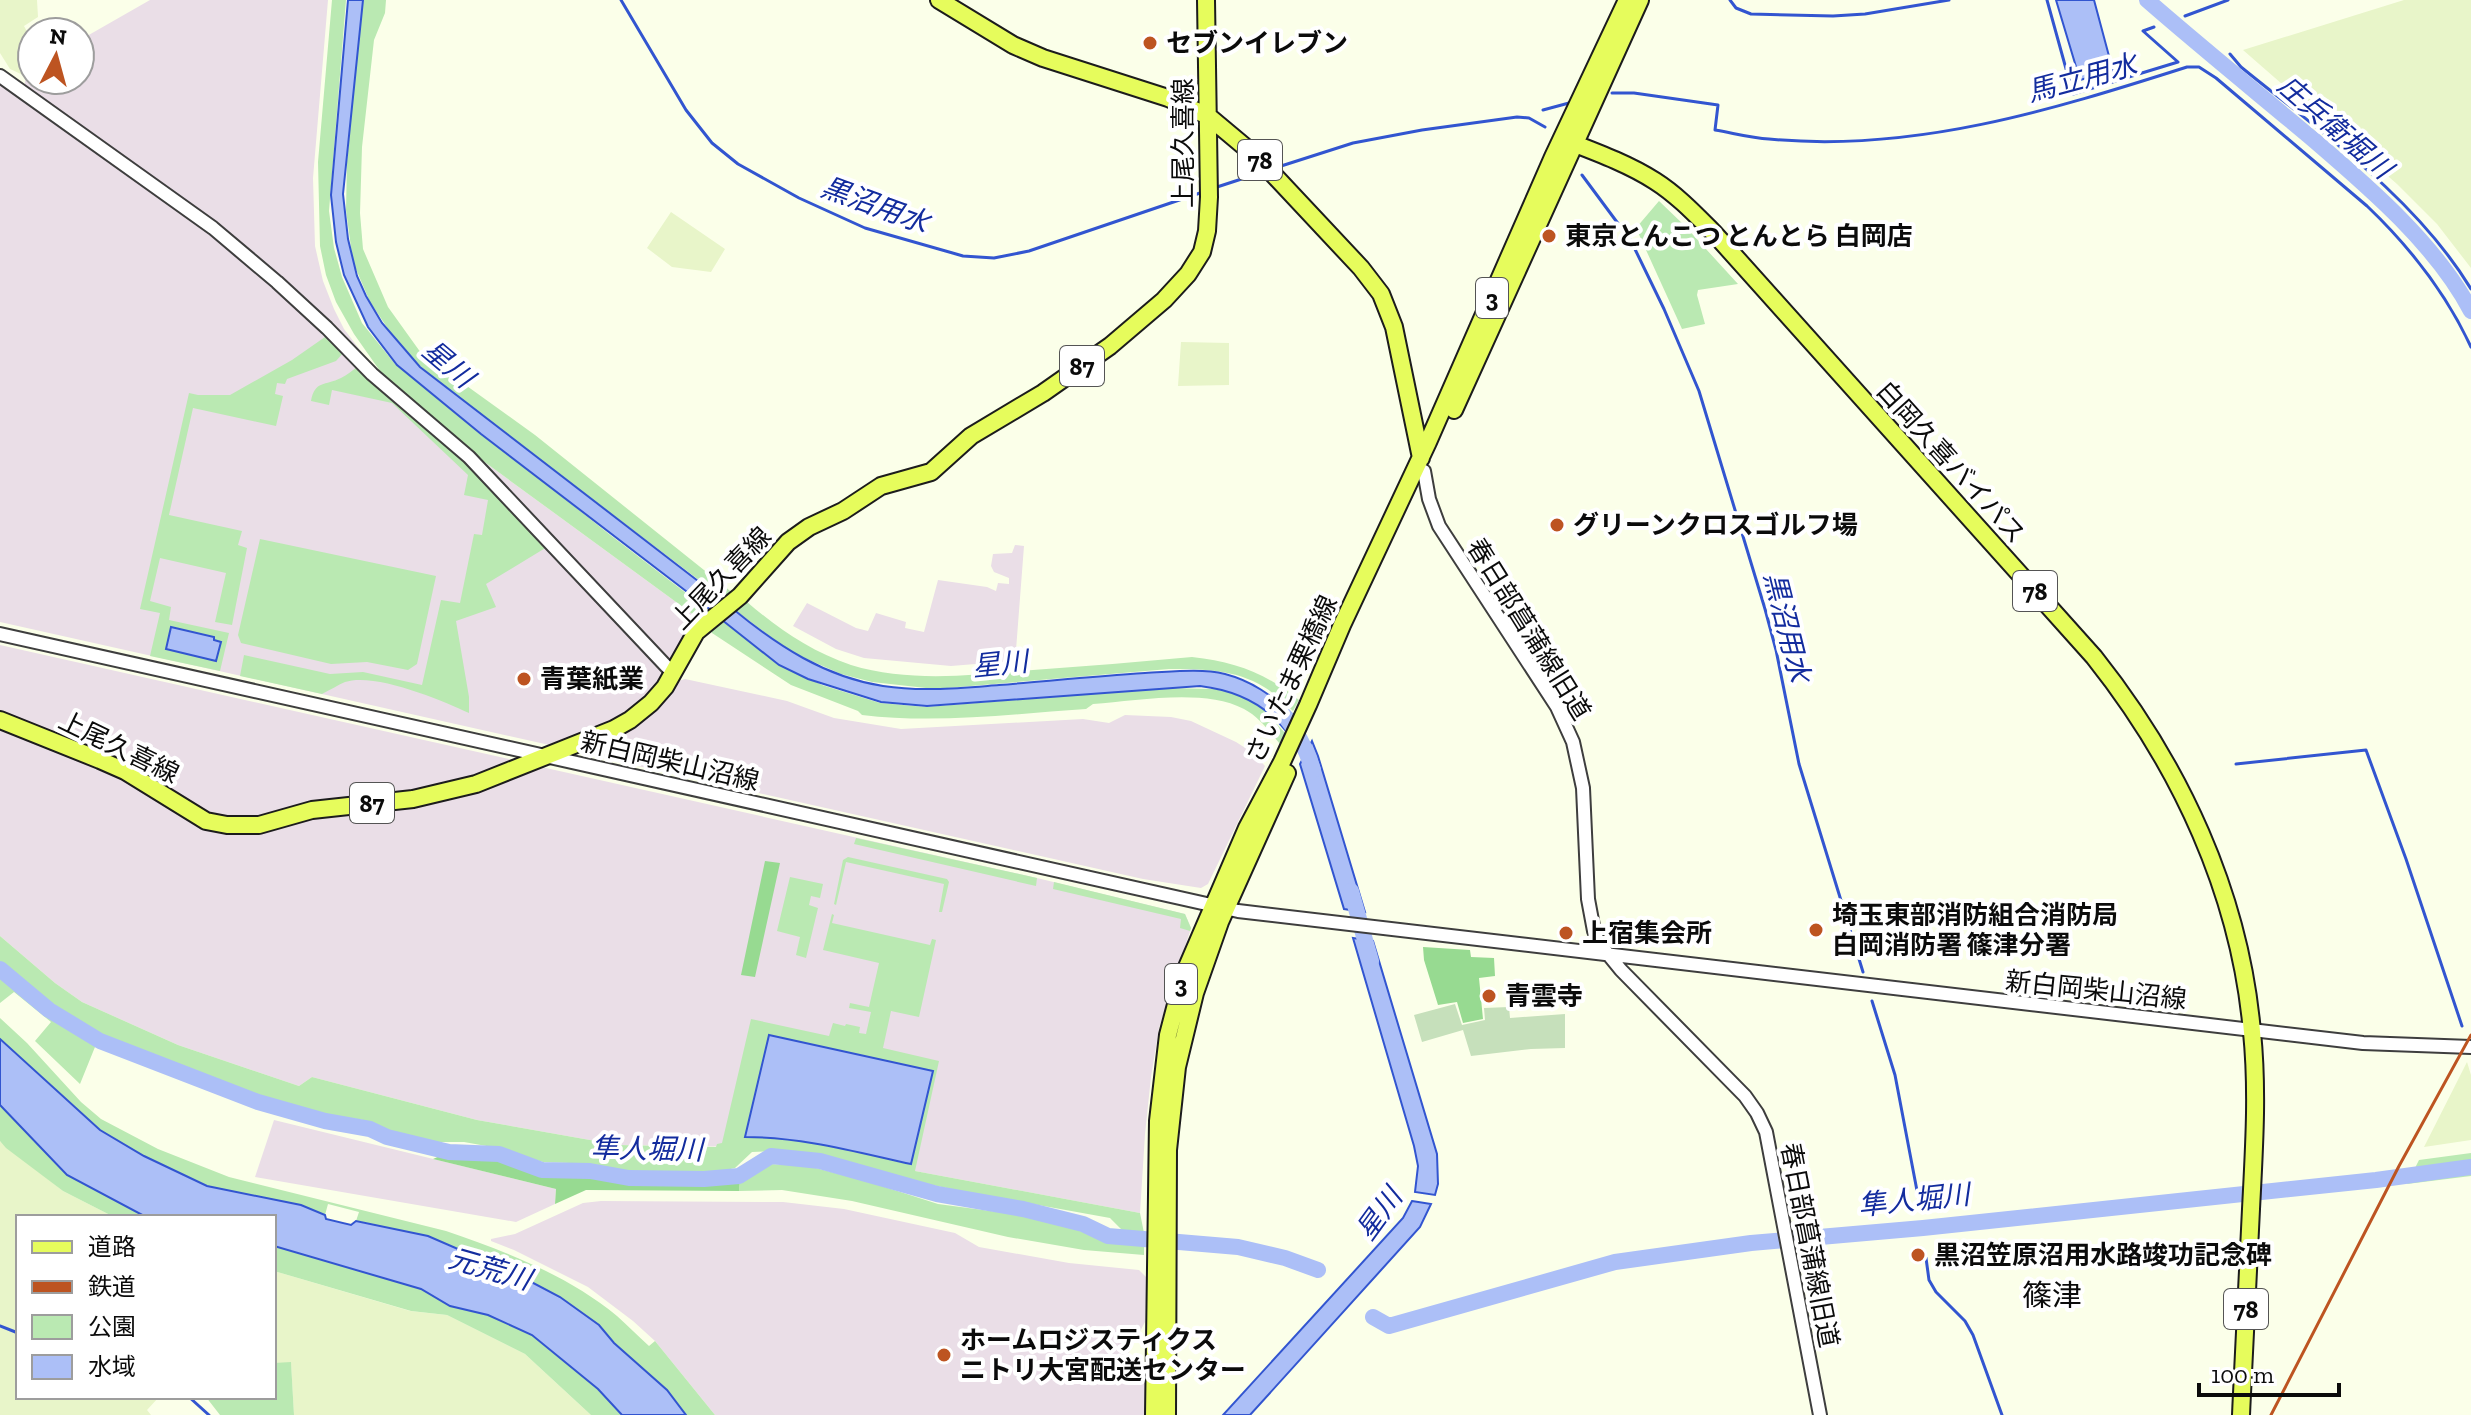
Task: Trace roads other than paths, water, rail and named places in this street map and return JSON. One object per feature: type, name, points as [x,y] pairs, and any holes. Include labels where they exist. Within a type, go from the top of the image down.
[{"type":"main road","name":"78","points":[[939,0],[983,28],[1043,58],[1168,98],[1208,116],[1257,157],[1361,268],[1381,294],[1394,327],[1422,464]]},
{"type":"main road","name":"上尾久喜線","points":[[0,720],[125,771],[206,821],[227,825],[259,825],[312,810],[413,799],[476,784],[630,720],[665,687],[696,632],[740,596],[788,542],[881,486],[931,472],[971,436],[1043,393],[1110,346],[1179,285],[1197,263],[1205,243],[1209,197],[1206,0]]},
{"type":"main road","name":"さいたま栗橋線","points":[[1154,1415],[1162,1226],[1177,1067],[1218,907],[1311,711],[1569,141],[1627,0]]},
{"type":"main road","name":"さいたま栗橋線","points":[[1569,141],[1640,0]]},
{"type":"main road","name":"白岡久喜バイパス","points":[[1569,141],[1654,181],[1697,216],[2113,681],[2159,750],[2207,848],[2231,920],[2252,1030],[2256,1107],[2241,1415]]},
{"type":"main road","name":"さいたま栗橋線","points":[[1161,1249],[1167,1415]]},
{"type":"street","points":[[0,76],[213,228],[277,282],[372,374],[469,457],[626,626],[673,670]]},
{"type":"street","name":"春日部菖蒲線旧道","points":[[1422,464],[1429,499],[1439,526],[1557,707],[1573,742],[1583,788],[1590,916],[1599,943],[1606,954],[1745,1096],[1757,1113],[1771,1151],[1820,1415]]},
{"type":"street","name":"新白岡柴山沼線","points":[[0,634],[1218,907],[2363,1043],[2471,1047]]},
{"type":"water","points":[[348,0],[363,0],[343,194],[348,239],[357,276],[382,323],[420,367],[724,601],[712,611],[481,434],[397,365],[368,327],[344,275],[336,242],[331,195]]},
{"type":"water","points":[[2056,0],[2094,0],[2113,71],[2080,80]]},
{"type":"water","points":[[733,609],[803,658],[841,675],[883,686],[955,688],[1205,671],[1225,674],[1253,685],[1292,714],[1285,730],[1268,712],[1247,699],[1200,686],[927,706],[881,702],[808,679],[779,665],[722,620]]},
{"type":"water","points":[[171,627],[214,637],[214,640],[221,642],[216,661],[166,649]]},
{"type":"water","points":[[1312,741],[1365,912],[1344,909],[1300,764]]},
{"type":"water","points":[[1353,938],[1373,941],[1437,1154],[1438,1184],[1435,1195],[1415,1192],[1418,1166],[1414,1146]]},
{"type":"water","points":[[769,1035],[933,1071],[911,1164],[808,1142],[745,1137]]},
{"type":"water","name":"元荒川","points":[[0,1039],[100,1130],[144,1156],[207,1186],[301,1205],[325,1215],[326,1219],[351,1225],[356,1221],[428,1236],[560,1297],[599,1325],[614,1343],[667,1390],[686,1415],[622,1415],[598,1389],[532,1335],[488,1315],[450,1306],[421,1289],[276,1247],[276,1215],[142,1215],[67,1175],[0,1105]]},
{"type":"water","points":[[1412,1201],[1431,1204],[1420,1227],[1250,1415],[1223,1415],[1403,1218]]},
{"type":"waterway","name":"黒沼用水","points":[[621,0],[686,110],[712,143],[738,164],[799,198],[865,228],[963,256],[994,258],[1029,251],[1200,193]]},
{"type":"waterway","points":[[1730,0],[1736,8],[1751,14],[1833,16],[1949,0]]},
{"type":"waterway","points":[[2047,0],[2073,94],[2178,62],[2143,31],[2154,27]]},
{"type":"waterway","name":"庄兵衛堀川","points":[[2147,0],[2380,199],[2440,264],[2471,311]]},
{"type":"waterway","points":[[2185,16],[2228,0]]},
{"type":"waterway","points":[[2230,54],[2241,67],[2335,142],[2395,196],[2449,256],[2471,289]]},
{"type":"waterway","name":"馬立用水","points":[[1612,93],[1634,93],[1718,105],[1715,130],[1749,137],[1823,142],[1876,140],[1981,124],[2085,98],[2187,67],[2199,67],[2216,78],[2383,222],[2438,289],[2471,347]]},
{"type":"waterway","name":"馬立用水","points":[[1543,110],[1569,103]]},
{"type":"waterway","name":"黒沼用水","points":[[1278,167],[1353,143],[1422,130],[1517,117],[1529,118],[1545,127]]},
{"type":"waterway","name":"黒沼用水","points":[[1217,187],[1260,173]]},
{"type":"waterway","name":"黒沼用水","points":[[1582,175],[1631,241],[1699,391],[1776,650],[1799,764],[1863,972]]},
{"type":"waterway","name":"星川","points":[[1274,705],[1298,735],[1313,770]]},
{"type":"waterway","points":[[2236,764],[2366,750],[2462,1026]]},
{"type":"waterway","name":"星川","points":[[1351,891],[1371,961]]},
{"type":"waterway","name":"隼人堀川","points":[[0,969],[49,1010],[100,1041],[258,1102],[449,1152],[499,1154],[542,1170],[590,1171],[629,1178],[739,1176],[771,1156],[820,1161],[937,1194],[1023,1209],[1083,1224],[1108,1236],[1238,1247],[1285,1258],[1318,1270]]},
{"type":"waterway","name":"黒沼用水","points":[[1872,1001],[1895,1075],[1918,1196]]},
{"type":"waterway","name":"隼人堀川","points":[[1373,1317],[1389,1326],[1615,1262],[1751,1243],[1923,1228],[2376,1180],[2471,1167]]},
{"type":"waterway","name":"黒沼用水","points":[[1926,1258],[1929,1280],[1936,1292],[1965,1321],[1973,1335],[2002,1415]]},
{"type":"waterway","points":[[0,1326],[16,1332]]},
{"type":"waterway","points":[[191,1399],[209,1415]]},
{"type":"railway","points":[[2271,1415],[2399,1166],[2471,1035]]},
{"type":"place","name":"セブンイレブン","points":[[1150,43]]},
{"type":"place","name":"東京とんこつ とんとら 白岡店","points":[[1549,236]]},
{"type":"place","name":"グリーンクロスゴルフ場","points":[[1557,525]]},
{"type":"place","name":"青葉紙業","points":[[524,679]]},
{"type":"place","name":"埼玉東部消防組合消防局 白岡消防署 篠津分署","points":[[1816,930]]},
{"type":"place","name":"上宿集会所","points":[[1566,933]]},
{"type":"place","name":"青雲寺","points":[[1489,996]]},
{"type":"place","name":"黒沼笠原沼用水路竣功記念碑","points":[[1918,1255]]},
{"type":"place","name":"ホームロジスティクス ニトリ大宮配送センター","points":[[944,1355]]},
{"type":"district","name":"篠津","points":[[2052,1296]]}]
